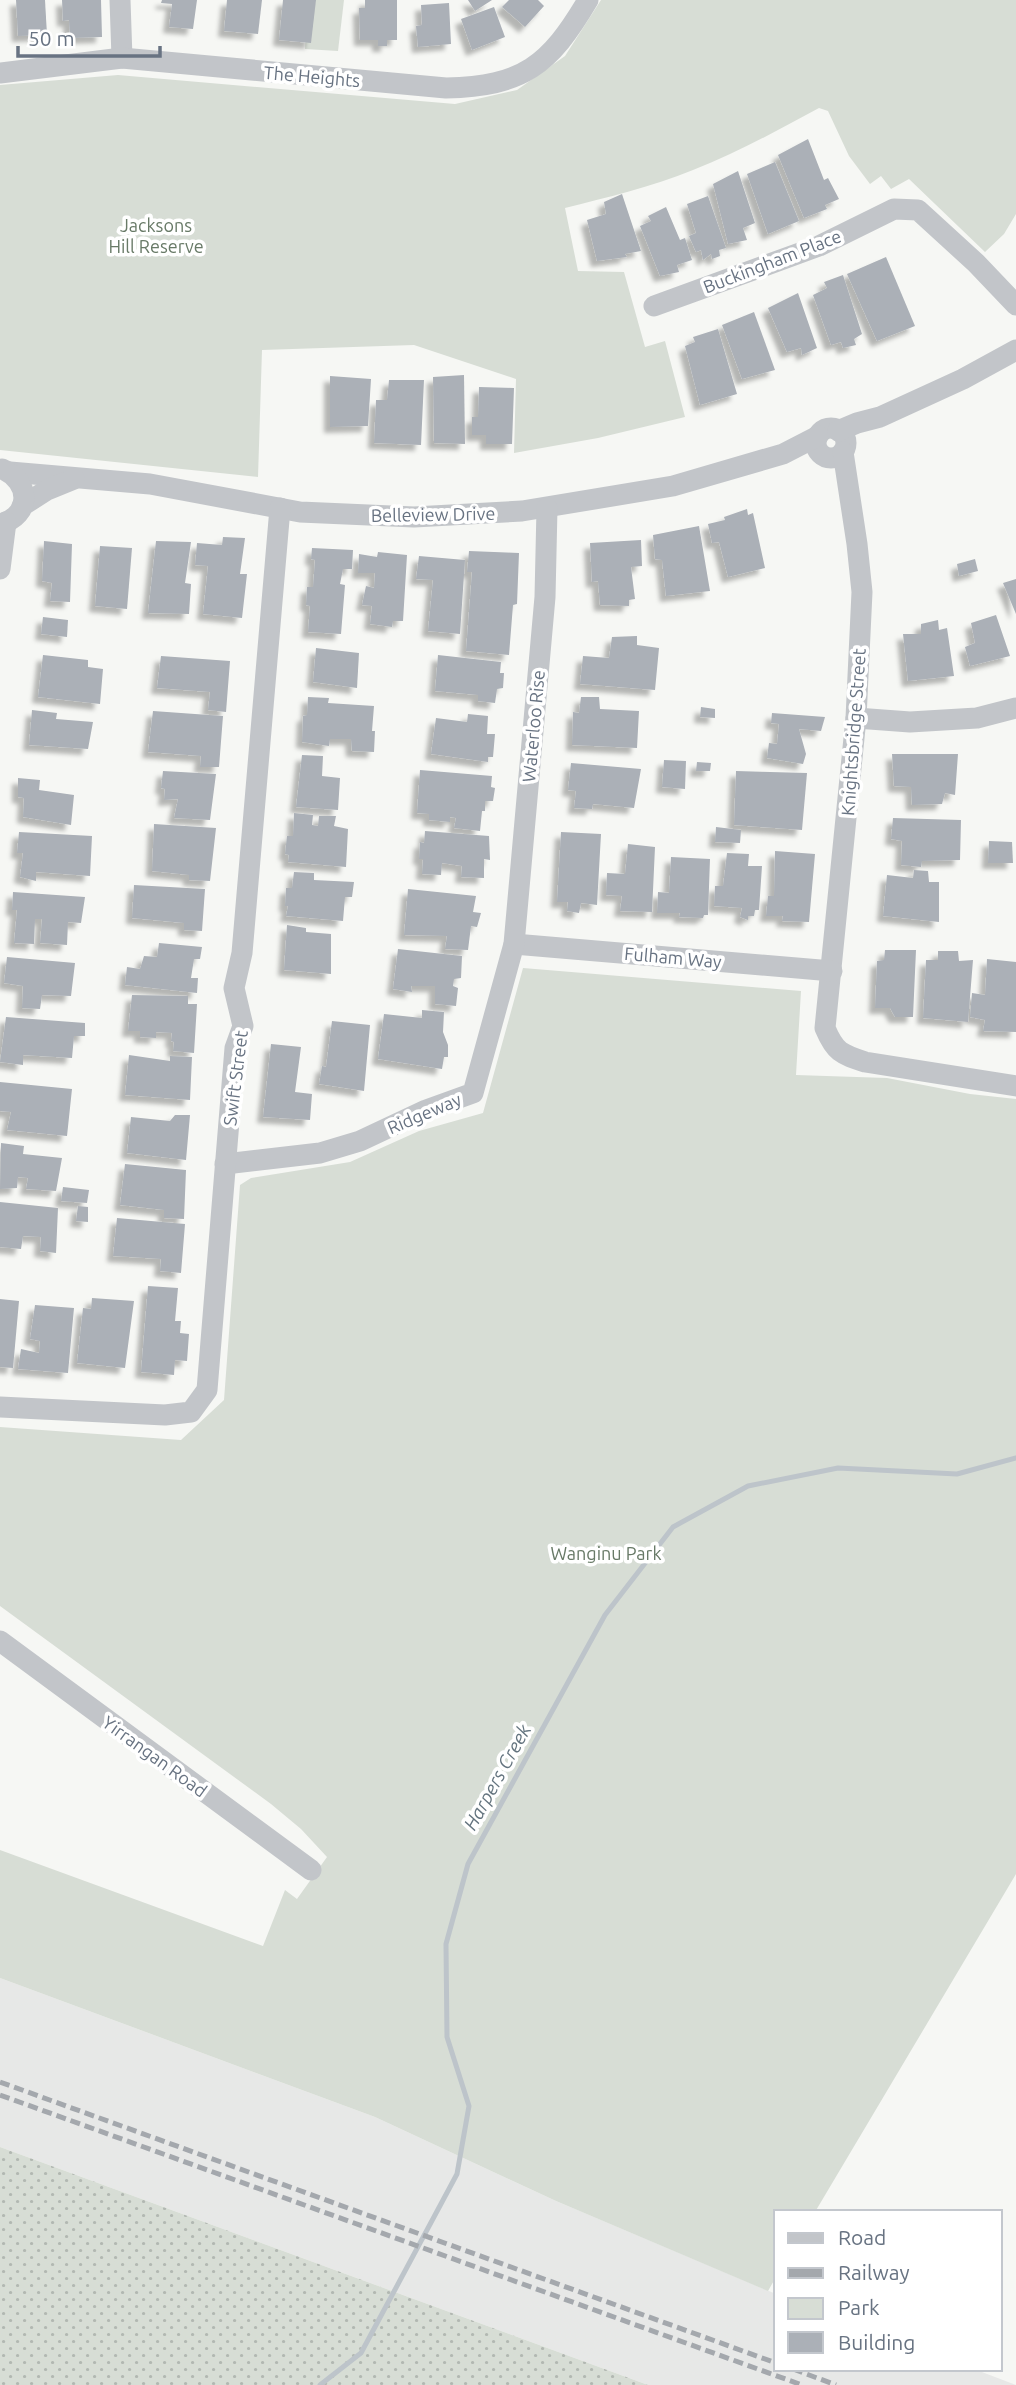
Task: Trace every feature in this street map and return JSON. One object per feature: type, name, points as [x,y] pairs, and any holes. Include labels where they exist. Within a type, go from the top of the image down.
[{"type":"street","points":[[120,0],[122,58]]},
{"type":"street","name":"The Heights","points":[[0,72],[122,58],[446,88],[472,88],[519,77],[533,68],[562,39],[578,4]]},
{"type":"street","name":"Buckingham Place","points":[[654,306],[819,246],[894,209],[918,210],[976,263],[1016,305]]},
{"type":"street","name":"Belleview Drive","points":[[5,471],[150,484],[300,512],[414,517],[547,508],[673,486],[783,454],[832,446],[857,423],[880,417],[962,379],[1016,350]]},
{"type":"street","name":"Knightsbridge Street","points":[[832,446],[848,494],[862,592],[856,718],[825,1028],[834,1047],[845,1056],[865,1062],[1016,1086]]},
{"type":"street","points":[[5,471],[16,477],[23,491],[22,506]]},
{"type":"street","name":"Belleview Drive","points":[[3,523],[13,519],[22,506],[47,490],[79,477]]},
{"type":"street","name":"Swift Street","points":[[0,1407],[165,1415],[191,1412],[207,1390],[235,1048],[243,1026],[234,988],[242,953],[280,508]]},
{"type":"street","name":"Waterloo Rise","points":[[514,944],[545,597],[547,508]]},
{"type":"street","points":[[0,569],[3,523]]},
{"type":"street","points":[[856,718],[910,722],[976,718],[1016,708]]},
{"type":"street","name":"Ridgeway","points":[[225,1164],[320,1153],[359,1141],[426,1110],[473,1093],[514,944]]},
{"type":"street","name":"Fulham Way","points":[[514,944],[832,971]]},
{"type":"street","name":"Yirrangan Road","points":[[0,1641],[311,1870]]},
{"type":"shaded area","points":[[0,1978],[375,2117],[556,2201],[774,2293],[774,2371],[979,2371],[1016,2385],[648,2385],[0,2147]]},
{"type":"green space","points":[[308,0],[344,0],[338,51],[305,49]]},
{"type":"green space","name":"Jacksons Hill Reserve","points":[[601,0],[1016,0],[1016,214],[1004,234],[985,252],[909,179],[891,189],[881,176],[870,184],[849,156],[828,111],[819,108],[741,149],[693,170],[646,187],[565,208],[578,271],[624,272],[645,347],[665,341],[685,417],[598,438],[514,453],[516,379],[414,345],[262,350],[258,477],[0,450],[0,85],[118,75],[455,104],[517,90],[565,56]]},
{"type":"green space","name":"Wanginu Park","points":[[523,968],[801,991],[796,1075],[887,1078],[970,1094],[1016,1099],[1016,1874],[816,2210],[774,2210],[774,2280],[768,2291],[556,2201],[375,2117],[0,1978],[0,1850],[263,1946],[285,1890],[297,1899],[327,1857],[301,1829],[271,1804],[0,1606],[0,1427],[181,1440],[224,1400],[240,1185],[251,1178],[350,1162],[419,1131],[483,1113]]},
{"type":"green space","points":[[0,2147],[648,2385],[0,2385]]},
{"type":"building","points":[[16,0],[45,0],[47,35],[18,36]]},
{"type":"building","points":[[62,0],[101,0],[102,37],[70,38],[69,20],[63,21]]},
{"type":"building","points":[[162,0],[197,0],[193,29],[169,27],[172,4],[161,3]]},
{"type":"building","points":[[227,0],[262,0],[258,34],[224,31]]},
{"type":"building","points":[[283,0],[316,0],[311,43],[279,40]]},
{"type":"building","points":[[365,0],[397,0],[397,40],[387,40],[387,46],[378,46],[378,40],[360,40],[359,8],[365,8]]},
{"type":"building","points":[[468,0],[492,0],[475,11]]},
{"type":"building","points":[[509,0],[538,0],[544,6],[525,27],[502,7]]},
{"type":"building","points":[[449,3],[451,44],[418,47],[416,26],[422,25],[421,5]]},
{"type":"building","points":[[494,7],[505,37],[472,50],[461,19]]},
{"type":"building","points":[[808,139],[824,180],[828,178],[839,199],[825,205],[827,209],[804,218],[778,155]]},
{"type":"building","points":[[775,162],[799,221],[768,234],[747,174]]},
{"type":"building","points":[[738,171],[755,223],[743,228],[747,240],[728,244],[713,184]]},
{"type":"building","points":[[622,194],[641,251],[625,254],[627,257],[597,261],[587,220],[606,214],[604,202]]},
{"type":"building","points":[[708,196],[726,248],[719,250],[720,256],[712,259],[711,254],[703,260],[701,250],[696,252],[689,236],[696,233],[687,204]]},
{"type":"building","points":[[666,207],[680,240],[685,238],[692,260],[677,265],[679,272],[660,276],[640,226],[651,221],[648,216]]},
{"type":"building","points":[[886,257],[915,326],[877,341],[847,274]]},
{"type":"building","points":[[843,275],[862,334],[854,339],[856,345],[843,348],[841,342],[831,345],[813,295],[827,288],[824,282]]},
{"type":"building","points":[[798,293],[817,348],[802,355],[801,348],[787,352],[768,308]]},
{"type":"building","points":[[754,312],[775,370],[742,379],[722,325]]},
{"type":"building","points":[[718,329],[737,394],[700,405],[685,346],[695,342],[693,337]]},
{"type":"building","points":[[464,375],[465,444],[434,443],[433,377]]},
{"type":"building","points":[[330,376],[371,379],[368,426],[330,427]]},
{"type":"building","points":[[389,380],[424,380],[421,445],[374,443],[376,400],[387,400]]},
{"type":"building","points":[[479,387],[514,388],[512,444],[486,444],[486,435],[472,435],[472,417],[478,417]]},
{"type":"building","points":[[747,509],[748,515],[753,513],[765,568],[728,577],[719,542],[712,543],[708,524],[725,520],[724,517]]},
{"type":"building","points":[[699,526],[710,591],[666,596],[662,560],[655,559],[653,535]]},
{"type":"building","points":[[223,537],[245,538],[240,574],[247,574],[242,618],[203,614],[208,566],[195,565],[197,543],[222,545]]},
{"type":"building","points":[[641,540],[642,566],[631,567],[635,599],[629,600],[629,606],[600,605],[598,581],[592,582],[590,543]]},
{"type":"building","points":[[44,541],[72,544],[70,602],[50,601],[52,583],[42,581]]},
{"type":"building","points":[[156,541],[191,542],[185,583],[191,584],[189,614],[148,613]]},
{"type":"building","points":[[100,546],[132,548],[127,609],[95,606]]},
{"type":"building","points":[[312,548],[353,550],[352,569],[343,569],[340,584],[345,585],[341,634],[308,632],[310,606],[306,605],[307,587],[313,587],[315,560],[311,559]]},
{"type":"building","points":[[469,551],[519,553],[517,604],[513,605],[509,655],[466,651],[472,572],[467,572]]},
{"type":"building","points":[[378,552],[407,555],[403,621],[393,621],[392,627],[370,624],[372,606],[362,605],[366,586],[374,588],[375,573],[358,573],[359,554],[377,557]]},
{"type":"building","points":[[419,556],[465,560],[460,634],[428,631],[433,580],[416,579]]},
{"type":"building","points":[[975,559],[978,571],[959,576],[957,564]]},
{"type":"building","points":[[1016,579],[1016,614],[1003,583]]},
{"type":"building","points":[[996,615],[1010,656],[970,666],[965,647],[975,643],[971,623]]},
{"type":"building","points":[[43,617],[68,620],[67,637],[41,634]]},
{"type":"building","points":[[938,620],[939,630],[947,628],[954,676],[908,681],[903,634],[921,634],[921,624]]},
{"type":"building","points":[[637,636],[637,645],[659,648],[655,690],[580,684],[583,656],[609,658],[612,637]]},
{"type":"building","points":[[316,648],[359,653],[357,688],[313,682]]},
{"type":"building","points":[[43,655],[88,660],[88,667],[103,669],[100,704],[38,697]]},
{"type":"building","points":[[438,655],[501,662],[500,673],[504,673],[503,688],[497,689],[495,703],[478,701],[478,695],[435,691]]},
{"type":"building","points":[[161,656],[230,661],[226,712],[208,710],[210,692],[157,688]]},
{"type":"building","points":[[308,697],[329,698],[328,703],[374,706],[374,752],[352,751],[351,739],[330,739],[329,746],[302,742],[303,716],[307,715]]},
{"type":"building","points":[[581,697],[599,697],[600,709],[639,711],[637,748],[572,745],[573,712],[579,713]]},
{"type":"building","points":[[701,707],[715,709],[715,718],[700,717]]},
{"type":"building","points":[[32,710],[57,713],[56,719],[93,722],[88,749],[29,745]]},
{"type":"building","points":[[153,711],[223,716],[219,767],[200,767],[201,756],[148,752]]},
{"type":"building","points":[[772,713],[825,717],[821,731],[799,729],[806,754],[803,764],[767,758],[769,743],[777,744],[779,724],[771,723]]},
{"type":"building","points":[[468,714],[488,716],[487,734],[495,734],[493,757],[488,757],[488,762],[431,754],[436,718],[467,722]]},
{"type":"building","points":[[892,754],[958,754],[955,795],[945,793],[942,804],[912,805],[911,787],[894,786]]},
{"type":"building","points":[[302,755],[323,756],[322,776],[340,778],[338,810],[296,807]]},
{"type":"building","points":[[664,760],[686,761],[685,789],[662,787]]},
{"type":"building","points":[[697,762],[711,763],[710,771],[696,771]]},
{"type":"building","points":[[571,763],[641,769],[634,808],[593,804],[592,809],[574,808],[576,791],[568,790]]},
{"type":"building","points":[[420,770],[492,776],[491,787],[495,788],[493,801],[485,801],[480,831],[454,828],[456,818],[450,817],[450,822],[429,820],[429,814],[417,813]]},
{"type":"building","points":[[163,771],[216,774],[210,820],[174,818],[178,799],[164,800],[165,789],[161,788]]},
{"type":"building","points":[[736,771],[807,773],[802,830],[734,825]]},
{"type":"building","points":[[18,778],[40,780],[39,790],[74,795],[71,825],[23,817],[24,798],[18,797]]},
{"type":"building","points":[[294,813],[313,815],[312,825],[318,826],[319,816],[336,816],[334,826],[348,829],[346,867],[288,862],[289,855],[285,854],[287,836],[293,836]]},
{"type":"building","points":[[893,818],[961,820],[960,860],[922,861],[921,867],[901,865],[902,841],[891,839]]},
{"type":"building","points":[[154,824],[216,828],[210,881],[189,880],[189,875],[152,871]]},
{"type":"building","points":[[716,827],[741,830],[740,843],[715,842]]},
{"type":"building","points":[[425,831],[489,836],[490,860],[484,859],[484,878],[461,877],[462,866],[442,863],[441,875],[422,874],[420,842],[424,843]]},
{"type":"building","points":[[19,832],[92,836],[90,876],[36,872],[36,881],[20,877],[23,853],[17,853]]},
{"type":"building","points":[[561,832],[601,834],[597,905],[581,903],[579,913],[567,911],[568,902],[557,902]]},
{"type":"building","points":[[989,841],[1012,842],[1013,863],[988,863]]},
{"type":"building","points":[[628,844],[655,847],[652,912],[620,911],[622,896],[606,895],[607,873],[625,874]]},
{"type":"building","points":[[775,851],[815,854],[809,922],[782,921],[783,916],[766,916],[768,896],[774,896]]},
{"type":"building","points":[[727,853],[749,854],[748,866],[762,866],[759,910],[755,910],[754,916],[748,916],[748,920],[740,917],[742,908],[714,906],[715,886],[723,886]]},
{"type":"building","points":[[671,857],[710,859],[708,915],[703,918],[679,917],[680,913],[657,913],[658,892],[669,893]]},
{"type":"building","points":[[914,870],[928,871],[929,882],[939,882],[939,922],[883,916],[887,875],[913,878]]},
{"type":"building","points":[[294,872],[314,873],[314,880],[354,882],[352,897],[345,897],[343,921],[286,916],[286,888],[292,888]]},
{"type":"building","points":[[134,885],[205,889],[202,931],[184,930],[184,923],[132,918]]},
{"type":"building","points":[[408,889],[476,896],[473,912],[481,913],[477,927],[471,926],[468,950],[445,949],[447,936],[404,935]]},
{"type":"building","points":[[13,892],[85,897],[81,923],[68,922],[67,945],[40,943],[42,919],[35,919],[34,944],[14,943],[17,910],[12,910]]},
{"type":"building","points":[[287,925],[306,928],[306,932],[331,934],[331,974],[284,970]]},
{"type":"building","points":[[159,943],[202,947],[200,959],[194,959],[191,978],[198,978],[197,993],[125,985],[127,967],[140,969],[144,956],[157,957]]},
{"type":"building","points":[[398,949],[462,956],[461,978],[454,979],[453,986],[458,988],[456,1006],[435,1004],[435,986],[411,986],[412,992],[393,989]]},
{"type":"building","points":[[885,950],[916,950],[913,1017],[895,1017],[890,1008],[875,1008],[877,961],[884,960]]},
{"type":"building","points":[[938,951],[958,951],[959,961],[973,960],[968,1022],[923,1018],[926,960],[938,960]]},
{"type":"building","points":[[7,957],[75,963],[71,996],[42,995],[40,1009],[22,1008],[23,986],[4,983]]},
{"type":"building","points":[[987,959],[1016,962],[1016,1032],[983,1031],[985,1020],[970,1017],[972,993],[985,995]]},
{"type":"building","points":[[132,995],[188,996],[188,1004],[197,1004],[194,1053],[173,1051],[172,1033],[156,1032],[156,1038],[140,1037],[140,1031],[128,1031]]},
{"type":"building","points":[[422,1010],[444,1012],[443,1032],[448,1045],[448,1057],[444,1057],[442,1069],[378,1059],[384,1014],[422,1018]]},
{"type":"building","points":[[6,1017],[85,1023],[85,1036],[74,1036],[72,1058],[23,1055],[23,1065],[0,1062]]},
{"type":"building","points":[[332,1021],[370,1025],[364,1091],[319,1084],[322,1066],[326,1067]]},
{"type":"building","points":[[271,1044],[301,1047],[295,1092],[312,1094],[310,1120],[263,1117]]},
{"type":"building","points":[[129,1055],[170,1061],[170,1056],[192,1057],[190,1100],[125,1095]]},
{"type":"building","points":[[0,1082],[72,1089],[67,1136],[7,1130],[11,1112],[0,1111]]},
{"type":"building","points":[[175,1115],[190,1115],[186,1160],[127,1153],[131,1117],[170,1121]]},
{"type":"building","points":[[1,1143],[24,1146],[23,1154],[62,1158],[56,1191],[26,1189],[28,1178],[18,1177],[17,1188],[0,1189]]},
{"type":"building","points":[[125,1164],[186,1170],[184,1219],[164,1218],[164,1210],[120,1205]]},
{"type":"building","points":[[63,1187],[89,1190],[87,1203],[61,1201]]},
{"type":"building","points":[[0,1202],[58,1208],[56,1253],[40,1251],[41,1237],[23,1236],[21,1249],[0,1247]]},
{"type":"building","points":[[78,1206],[88,1207],[88,1222],[76,1221]]},
{"type":"building","points":[[117,1218],[185,1224],[181,1273],[160,1271],[161,1259],[113,1256]]},
{"type":"building","points":[[148,1286],[178,1288],[175,1321],[181,1321],[180,1333],[189,1334],[187,1361],[175,1360],[174,1375],[141,1372]]},
{"type":"building","points":[[92,1298],[134,1301],[125,1368],[77,1363],[83,1308],[91,1309]]},
{"type":"building","points":[[0,1299],[19,1301],[13,1368],[0,1367]]},
{"type":"building","points":[[35,1305],[74,1308],[68,1373],[18,1369],[21,1349],[39,1353],[40,1341],[30,1339]]},
{"type":"waterway","name":"Harpers Creek","points":[[320,2385],[361,2353],[457,2174],[469,2106],[447,2037],[446,1944],[468,1864],[605,1615],[673,1527],[748,1486],[838,1468],[957,1474],[1016,1458]]},
{"type":"railway","points":[[0,2082],[774,2362]]},
{"type":"railway","points":[[0,2095],[802,2385]]},
{"type":"railway","points":[[798,2371],[836,2385]]}]
